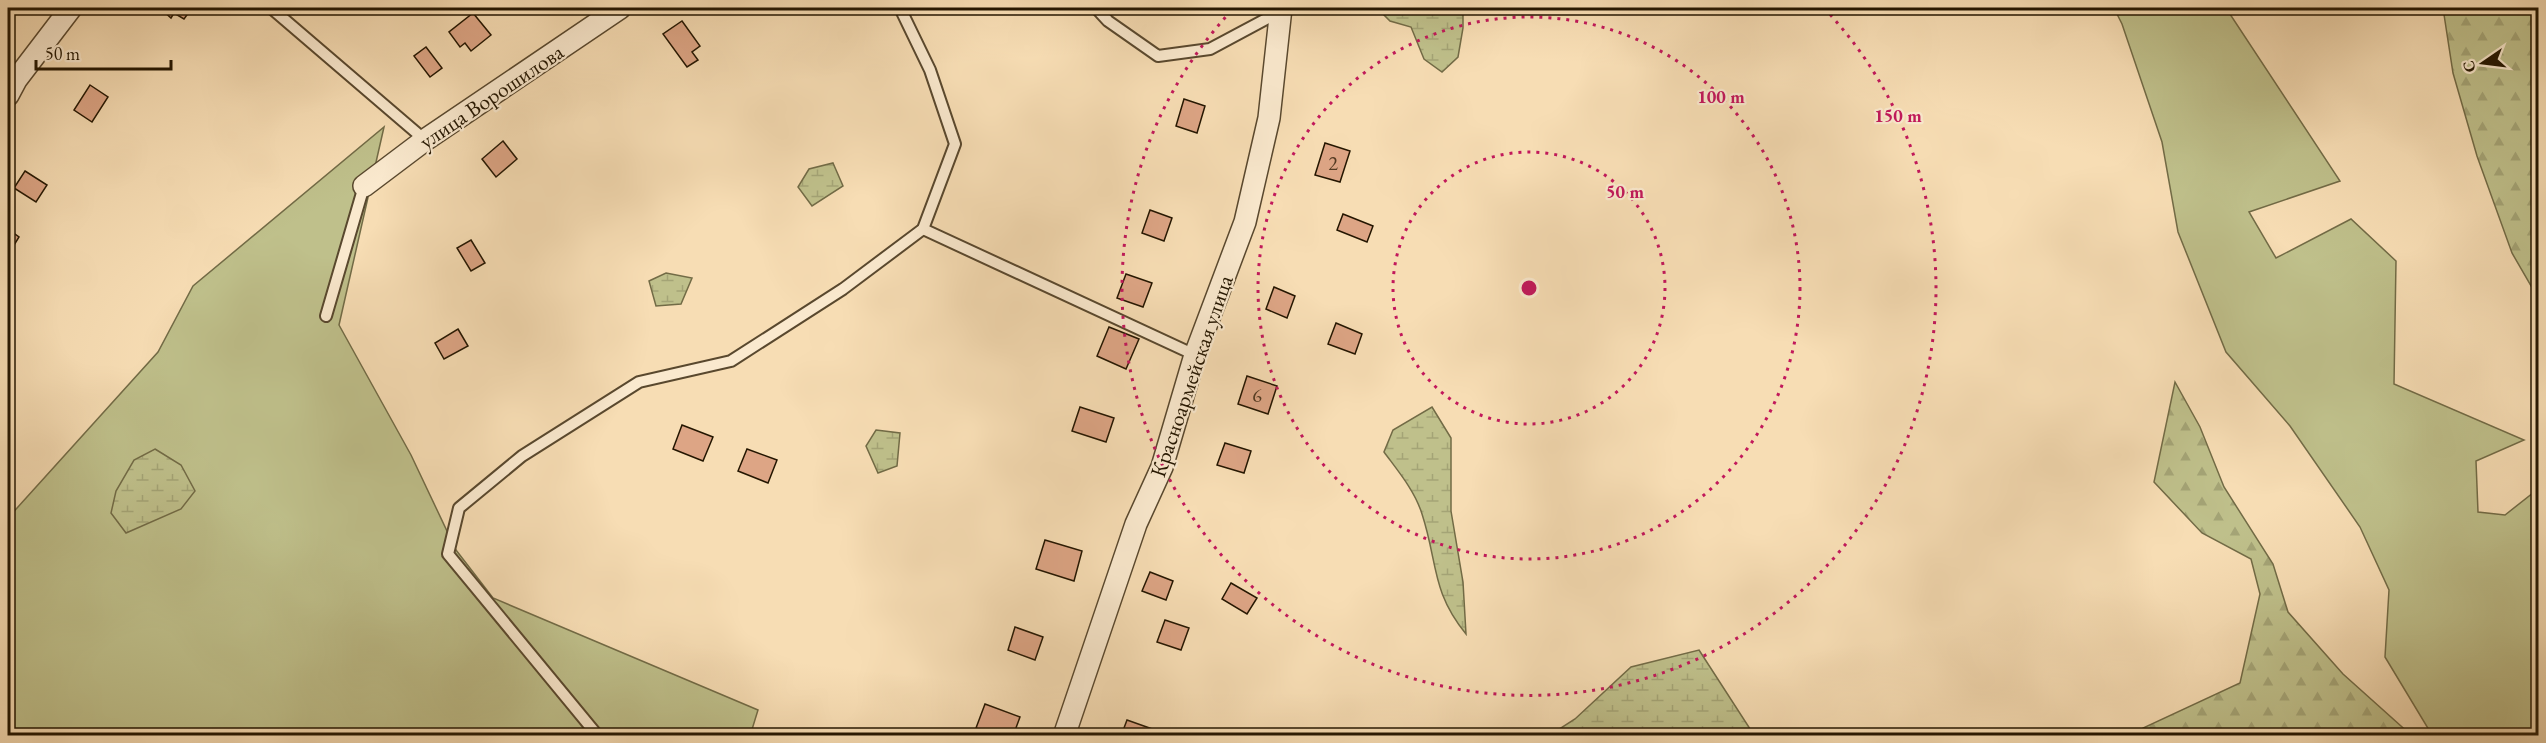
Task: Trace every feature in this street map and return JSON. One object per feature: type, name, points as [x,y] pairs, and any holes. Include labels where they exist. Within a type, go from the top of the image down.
[{"type":"street","points":[[8,95],[16,80],[71,8]]},
{"type":"street","name":"улица Ворошилова","points":[[364,186],[424,140],[620,8]]},
{"type":"street","name":"Красноармейская улица","points":[[1064,735],[1136,524],[1162,467],[1195,355],[1245,222],[1269,118],[1281,9]]},
{"type":"lane","points":[[271,8],[424,140]]},
{"type":"lane","points":[[598,735],[448,554],[459,508],[522,456],[639,382],[731,361],[843,289],[923,229],[955,144],[930,70],[900,8]]},
{"type":"lane","points":[[1096,8],[1108,21],[1158,56],[1210,49],[1281,9]]},
{"type":"lane","points":[[326,316],[364,186]]},
{"type":"lane","points":[[923,229],[1195,355]]},
{"type":"green space","points":[[1377,8],[1463,8],[1463,28],[1458,57],[1442,72],[1424,59],[1411,27],[1390,21]]},
{"type":"green space","points":[[2114,8],[2226,8],[2340,181],[2249,212],[2276,258],[2351,219],[2396,261],[2394,384],[2524,440],[2476,461],[2478,512],[2505,515],[2538,489],[2538,735],[2432,735],[2385,657],[2389,590],[2360,527],[2290,426],[2226,352],[2178,232],[2162,142],[2122,24]]},
{"type":"green space","points":[[2443,8],[2538,8],[2538,298],[2512,253],[2477,156],[2453,73]]},
{"type":"green space","points":[[384,127],[339,325],[411,455],[456,550],[493,598],[758,710],[750,736],[8,735],[8,518],[158,352],[193,286]]},
{"type":"green space","points":[[833,163],[843,186],[812,206],[798,187],[809,169]]},
{"type":"green space","points":[[666,273],[692,278],[681,304],[656,306],[649,281]]},
{"type":"green space","points":[[2175,382],[2200,427],[2224,487],[2273,564],[2288,612],[2343,674],[2411,735],[2138,735],[2143,728],[2240,683],[2260,594],[2251,559],[2202,533],[2154,482]]},
{"type":"green space","points":[[1432,407],[1451,438],[1451,511],[1463,582],[1466,634],[1455,619],[1441,590],[1427,531],[1415,497],[1384,452],[1393,430]]},
{"type":"green space","points":[[876,430],[900,433],[897,466],[878,473],[866,446]]},
{"type":"green space","points":[[155,449],[181,465],[195,491],[181,509],[126,533],[111,513],[116,491],[134,460]]},
{"type":"green space","points":[[1699,650],[1754,735],[1550,735],[1575,719],[1631,667]]},
{"type":"building","points":[[8,8],[17,8],[8,20]]},
{"type":"building","points":[[160,8],[192,8],[184,19],[174,13],[171,18]]},
{"type":"building","points":[[1155,8],[1169,8],[1165,14]]},
{"type":"building","points":[[473,13],[491,35],[471,51],[465,43],[460,47],[449,32]]},
{"type":"building","points":[[682,21],[700,46],[692,52],[698,60],[687,67],[663,34]]},
{"type":"building","points":[[426,47],[442,68],[430,77],[414,56]]},
{"type":"building","points":[[90,85],[108,97],[92,122],[74,110]]},
{"type":"building","points":[[1184,99],[1205,106],[1197,133],[1176,126]]},
{"type":"building","points":[[503,141],[517,159],[496,177],[482,159]]},
{"type":"building","points":[[1325,143],[1350,151],[1340,182],[1315,175]]},
{"type":"building","points":[[25,171],[47,185],[36,202],[14,188]]},
{"type":"building","points":[[1150,210],[1172,218],[1164,241],[1142,233]]},
{"type":"building","points":[[1343,214],[1373,226],[1367,242],[1337,230]]},
{"type":"building","points":[[8,229],[19,237],[8,255]]},
{"type":"building","points":[[471,240],[485,263],[471,271],[457,248]]},
{"type":"building","points":[[1126,274],[1152,283],[1143,307],[1117,298]]},
{"type":"building","points":[[1274,287],[1295,296],[1287,318],[1266,309]]},
{"type":"building","points":[[1336,323],[1362,334],[1355,354],[1328,344]]},
{"type":"building","points":[[1109,327],[1139,339],[1126,369],[1097,356]]},
{"type":"building","points":[[458,329],[468,346],[444,359],[435,343]]},
{"type":"building","points":[[1247,376],[1277,386],[1268,414],[1238,404]]},
{"type":"building","points":[[1080,407],[1114,418],[1106,442],[1072,431]]},
{"type":"building","points":[[682,425],[713,437],[703,461],[673,449]]},
{"type":"building","points":[[1225,443],[1251,451],[1244,473],[1217,465]]},
{"type":"building","points":[[747,449],[777,460],[768,483],[738,471]]},
{"type":"building","points":[[1045,540],[1082,551],[1074,581],[1036,569]]},
{"type":"building","points":[[1150,572],[1173,581],[1166,600],[1142,591]]},
{"type":"building","points":[[1231,583],[1257,598],[1247,614],[1222,599]]},
{"type":"building","points":[[1165,620],[1189,628],[1181,650],[1157,642]]},
{"type":"building","points":[[1015,627],[1043,637],[1035,660],[1008,650]]},
{"type":"building","points":[[985,704],[1020,717],[1013,736],[998,736],[976,728]]},
{"type":"building","points":[[1127,720],[1158,731],[1156,736],[1121,736]]}]
